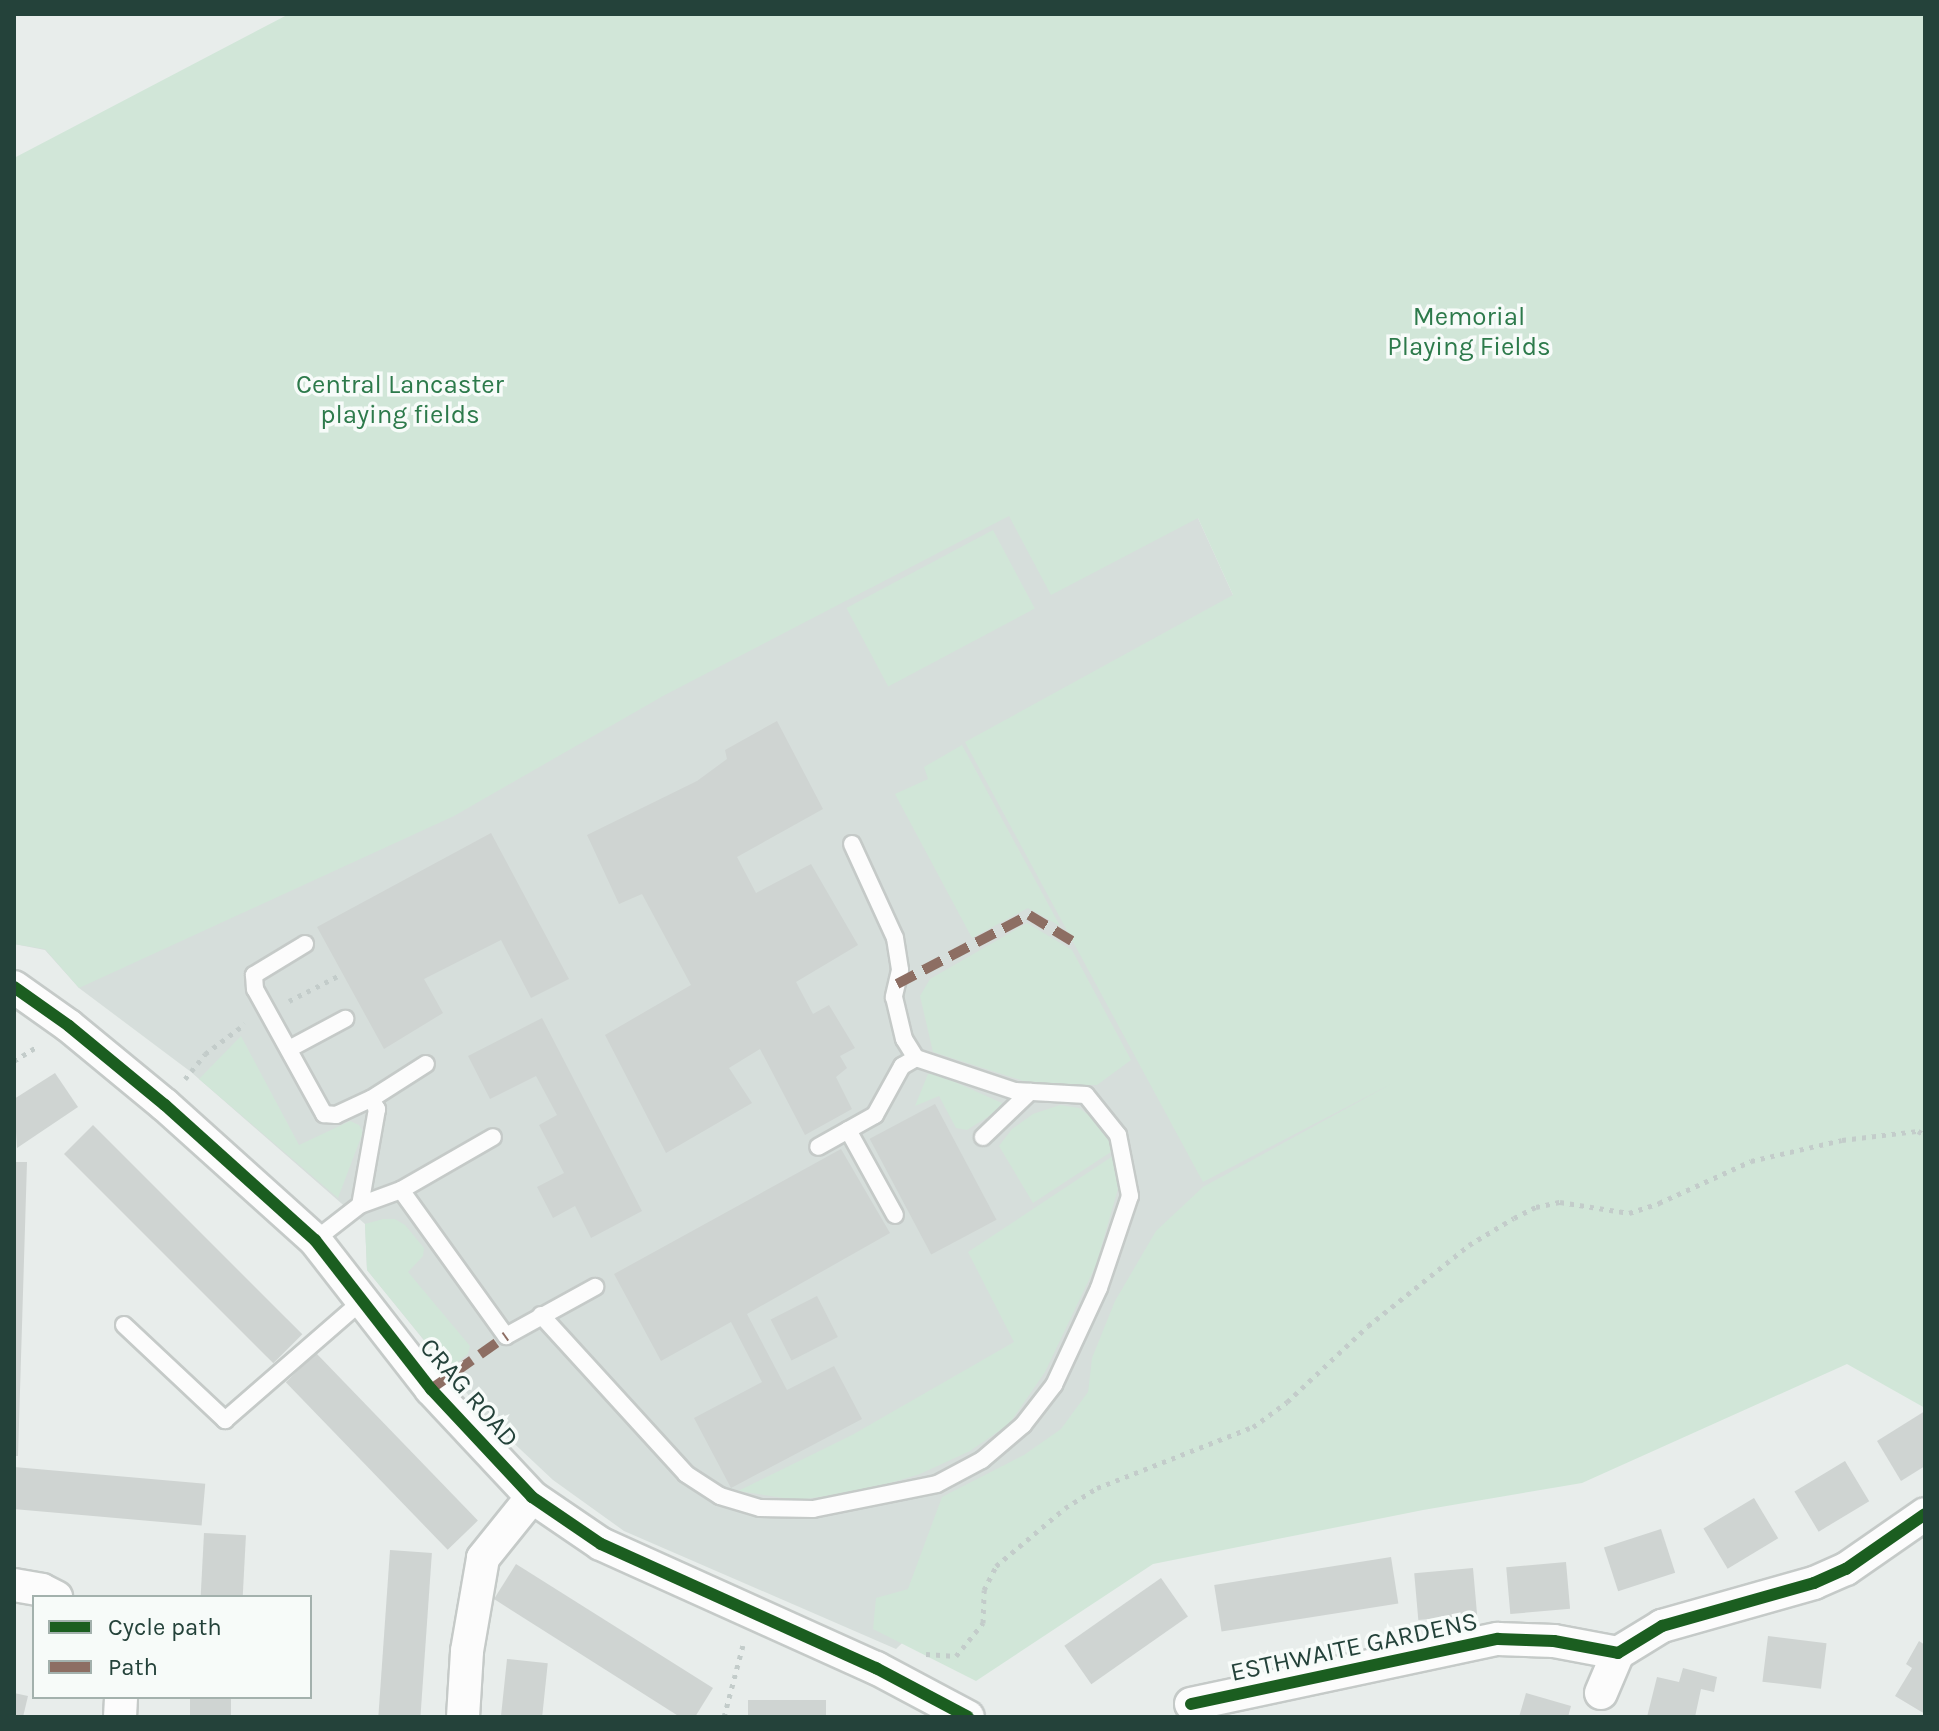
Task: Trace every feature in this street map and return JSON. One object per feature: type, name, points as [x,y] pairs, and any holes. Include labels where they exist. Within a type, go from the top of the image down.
[{"type":"street","name":"CRAG ROAD","points":[[14,987],[69,1026],[165,1105],[315,1240],[364,1299],[431,1389],[532,1497],[601,1544],[753,1616],[876,1668],[968,1717]]},
{"type":"street","points":[[463,1717],[467,1651],[483,1558],[532,1497]]},
{"type":"street","points":[[1601,1693],[1618,1653],[1662,1626],[1814,1583],[1846,1569],[1925,1514]]},
{"type":"street","points":[[14,1585],[52,1595]]},
{"type":"street","name":"ESTHWAITE GARDENS","points":[[1191,1704],[1498,1639],[1554,1641],[1618,1653]]},
{"type":"lane","points":[[541,1315],[686,1474],[720,1496],[760,1508],[813,1509],[937,1484],[982,1460],[1023,1425],[1054,1385],[1099,1288],[1130,1196],[1118,1135],[1086,1095],[1015,1091],[916,1058],[904,1039],[894,997],[900,970],[895,938],[852,844]]},
{"type":"lane","points":[[305,944],[254,975],[255,989],[324,1114],[336,1115],[371,1099],[426,1064]]},
{"type":"lane","points":[[289,1049],[345,1019]]},
{"type":"lane","points":[[818,1147],[875,1115],[902,1066],[916,1058]]},
{"type":"lane","points":[[983,1137],[1030,1092]]},
{"type":"lane","points":[[360,1205],[377,1109],[371,1099]]},
{"type":"lane","points":[[848,1130],[895,1215]]},
{"type":"lane","points":[[315,1240],[360,1205],[401,1190],[493,1137]]},
{"type":"lane","points":[[401,1190],[506,1336],[595,1287]]},
{"type":"lane","points":[[124,1325],[225,1420],[364,1299]]},
{"type":"path","points":[[165,1105],[205,1054],[231,1032],[338,976]]},
{"type":"path","points":[[876,1668],[911,1654],[956,1656],[983,1623],[984,1590],[996,1566],[1065,1508],[1097,1488],[1253,1427],[1287,1402],[1379,1317],[1469,1245],[1514,1218],[1536,1207],[1560,1202],[1629,1213],[1659,1203],[1751,1161],[1842,1140],[1918,1131],[1925,1135]]},
{"type":"path","points":[[724,1717],[753,1616]]},
{"type":"shaded area","points":[[14,158],[1198,518],[1233,595],[1470,1041],[1173,1381],[896,1649],[624,1531],[553,1480],[487,1418],[367,1270],[365,1224],[191,1072],[79,988],[45,950],[14,944]]},
{"type":"green space","points":[[289,14],[1925,14],[1925,1408],[1847,1364],[1582,1483],[1423,1510],[1153,1564],[976,1681],[873,1629],[876,1598],[908,1589],[942,1497],[1024,1455],[1061,1429],[1088,1392],[1092,1358],[1115,1301],[1156,1231],[1203,1187],[1391,1084],[1203,1182],[965,742],[1233,595],[1198,518],[1051,595],[1009,516],[663,696],[454,816],[79,988],[45,949],[14,944],[14,158]]},
{"type":"green space","points":[[993,530],[1035,609],[888,687],[846,608]]},
{"type":"green space","points":[[962,745],[1060,926],[1028,908],[972,938],[895,794],[928,779],[924,767]]},
{"type":"green space","points":[[1027,923],[1072,950],[1131,1060],[1097,1085],[1039,1086],[933,1052],[920,996],[930,979]]},
{"type":"green space","points":[[241,1036],[299,1145],[350,1121],[359,1125],[363,1132],[338,1198],[199,1079]]},
{"type":"green space","points":[[928,1074],[937,1074],[1002,1103],[994,1113],[967,1130],[956,1128],[939,1096],[915,1106]]},
{"type":"green space","points":[[1060,1105],[1079,1108],[1099,1123],[1114,1150],[1033,1203],[999,1146],[1012,1129],[1033,1114]]},
{"type":"green space","points":[[1113,1156],[1118,1189],[1096,1265],[1045,1372],[1009,1424],[970,1451],[920,1474],[864,1491],[797,1500],[738,1491],[852,1435],[1014,1342],[968,1252]]},
{"type":"green space","points":[[395,1219],[405,1225],[424,1248],[423,1256],[408,1272],[470,1346],[468,1354],[455,1364],[442,1362],[367,1270],[365,1224]]},
{"type":"building","points":[[777,721],[823,809],[737,857],[756,893],[811,864],[858,945],[796,982],[813,1014],[829,1005],[855,1048],[840,1056],[847,1068],[836,1077],[852,1109],[805,1135],[760,1049],[729,1068],[752,1103],[666,1153],[605,1035],[691,985],[642,894],[619,904],[587,835],[697,781],[727,759],[725,750]]},
{"type":"building","points":[[491,833],[569,979],[531,998],[501,940],[424,979],[443,1013],[384,1049],[317,927]]},
{"type":"building","points":[[542,1018],[642,1211],[591,1238],[575,1206],[553,1218],[537,1187],[564,1173],[539,1125],[557,1115],[536,1076],[490,1099],[468,1056]]},
{"type":"building","points":[[55,1073],[78,1107],[17,1148],[14,1099]]},
{"type":"building","points":[[935,1104],[997,1220],[931,1254],[870,1139]]},
{"type":"building","points":[[93,1125],[302,1334],[273,1363],[64,1154]]},
{"type":"building","points":[[841,1149],[890,1233],[747,1314],[787,1390],[834,1366],[862,1419],[731,1488],[694,1418],[762,1382],[731,1322],[661,1361],[614,1274]]},
{"type":"building","points":[[14,1162],[27,1162],[18,1456],[14,1456]]},
{"type":"building","points":[[817,1296],[838,1337],[792,1361],[771,1320]]},
{"type":"building","points":[[316,1353],[478,1521],[448,1550],[286,1382]]},
{"type":"building","points":[[1925,1411],[1925,1466],[1901,1481],[1877,1441]]},
{"type":"building","points":[[1845,1461],[1869,1501],[1819,1532],[1794,1491]]},
{"type":"building","points":[[14,1467],[205,1484],[202,1526],[14,1509]]},
{"type":"building","points":[[1754,1498],[1778,1538],[1728,1569],[1703,1528]]},
{"type":"building","points":[[1661,1529],[1675,1573],[1618,1591],[1604,1548]]},
{"type":"building","points":[[204,1533],[246,1535],[243,1595],[201,1595]]},
{"type":"building","points":[[390,1550],[432,1553],[420,1717],[378,1717]]},
{"type":"building","points":[[1391,1557],[1398,1603],[1222,1631],[1214,1585]]},
{"type":"building","points":[[1566,1562],[1570,1609],[1510,1614],[1506,1567]]},
{"type":"building","points":[[516,1564],[713,1688],[695,1717],[680,1717],[494,1599]]},
{"type":"building","points":[[1473,1568],[1477,1615],[1418,1620],[1414,1573]]},
{"type":"building","points":[[1161,1578],[1188,1617],[1091,1684],[1064,1646]]},
{"type":"building","points":[[1768,1636],[1827,1643],[1821,1689],[1762,1682]]},
{"type":"building","points":[[1919,1641],[1925,1645],[1925,1714],[1895,1696],[1912,1668],[1906,1664]]},
{"type":"building","points":[[507,1659],[548,1663],[542,1717],[501,1717]]},
{"type":"building","points":[[1683,1668],[1717,1677],[1714,1692],[1701,1689],[1695,1717],[1647,1717],[1657,1677],[1679,1682]]},
{"type":"building","points":[[14,1693],[28,1696],[23,1717],[14,1717]]},
{"type":"building","points":[[1526,1693],[1571,1706],[1568,1717],[1519,1717]]},
{"type":"building","points":[[190,1699],[231,1699],[231,1717],[190,1717]]},
{"type":"building","points":[[748,1700],[826,1700],[826,1717],[748,1717]]},
{"type":"marked path","points":[[897,984],[1029,915],[1072,941]]},
{"type":"marked path","points":[[431,1389],[506,1336]]},
{"type":"cycle path","points":[[14,987],[69,1026],[165,1105],[315,1240],[431,1389],[532,1497],[601,1544],[876,1668],[968,1717]]},
{"type":"cycle path","points":[[1191,1704],[1498,1639],[1554,1641],[1618,1653],[1662,1626],[1814,1583],[1846,1569],[1925,1514]]},
{"type":"park label","name":"Memorial Playing Fields","points":[[1469,332]]},
{"type":"park label","name":"Central Lancaster playing fields","points":[[400,400]]}]
